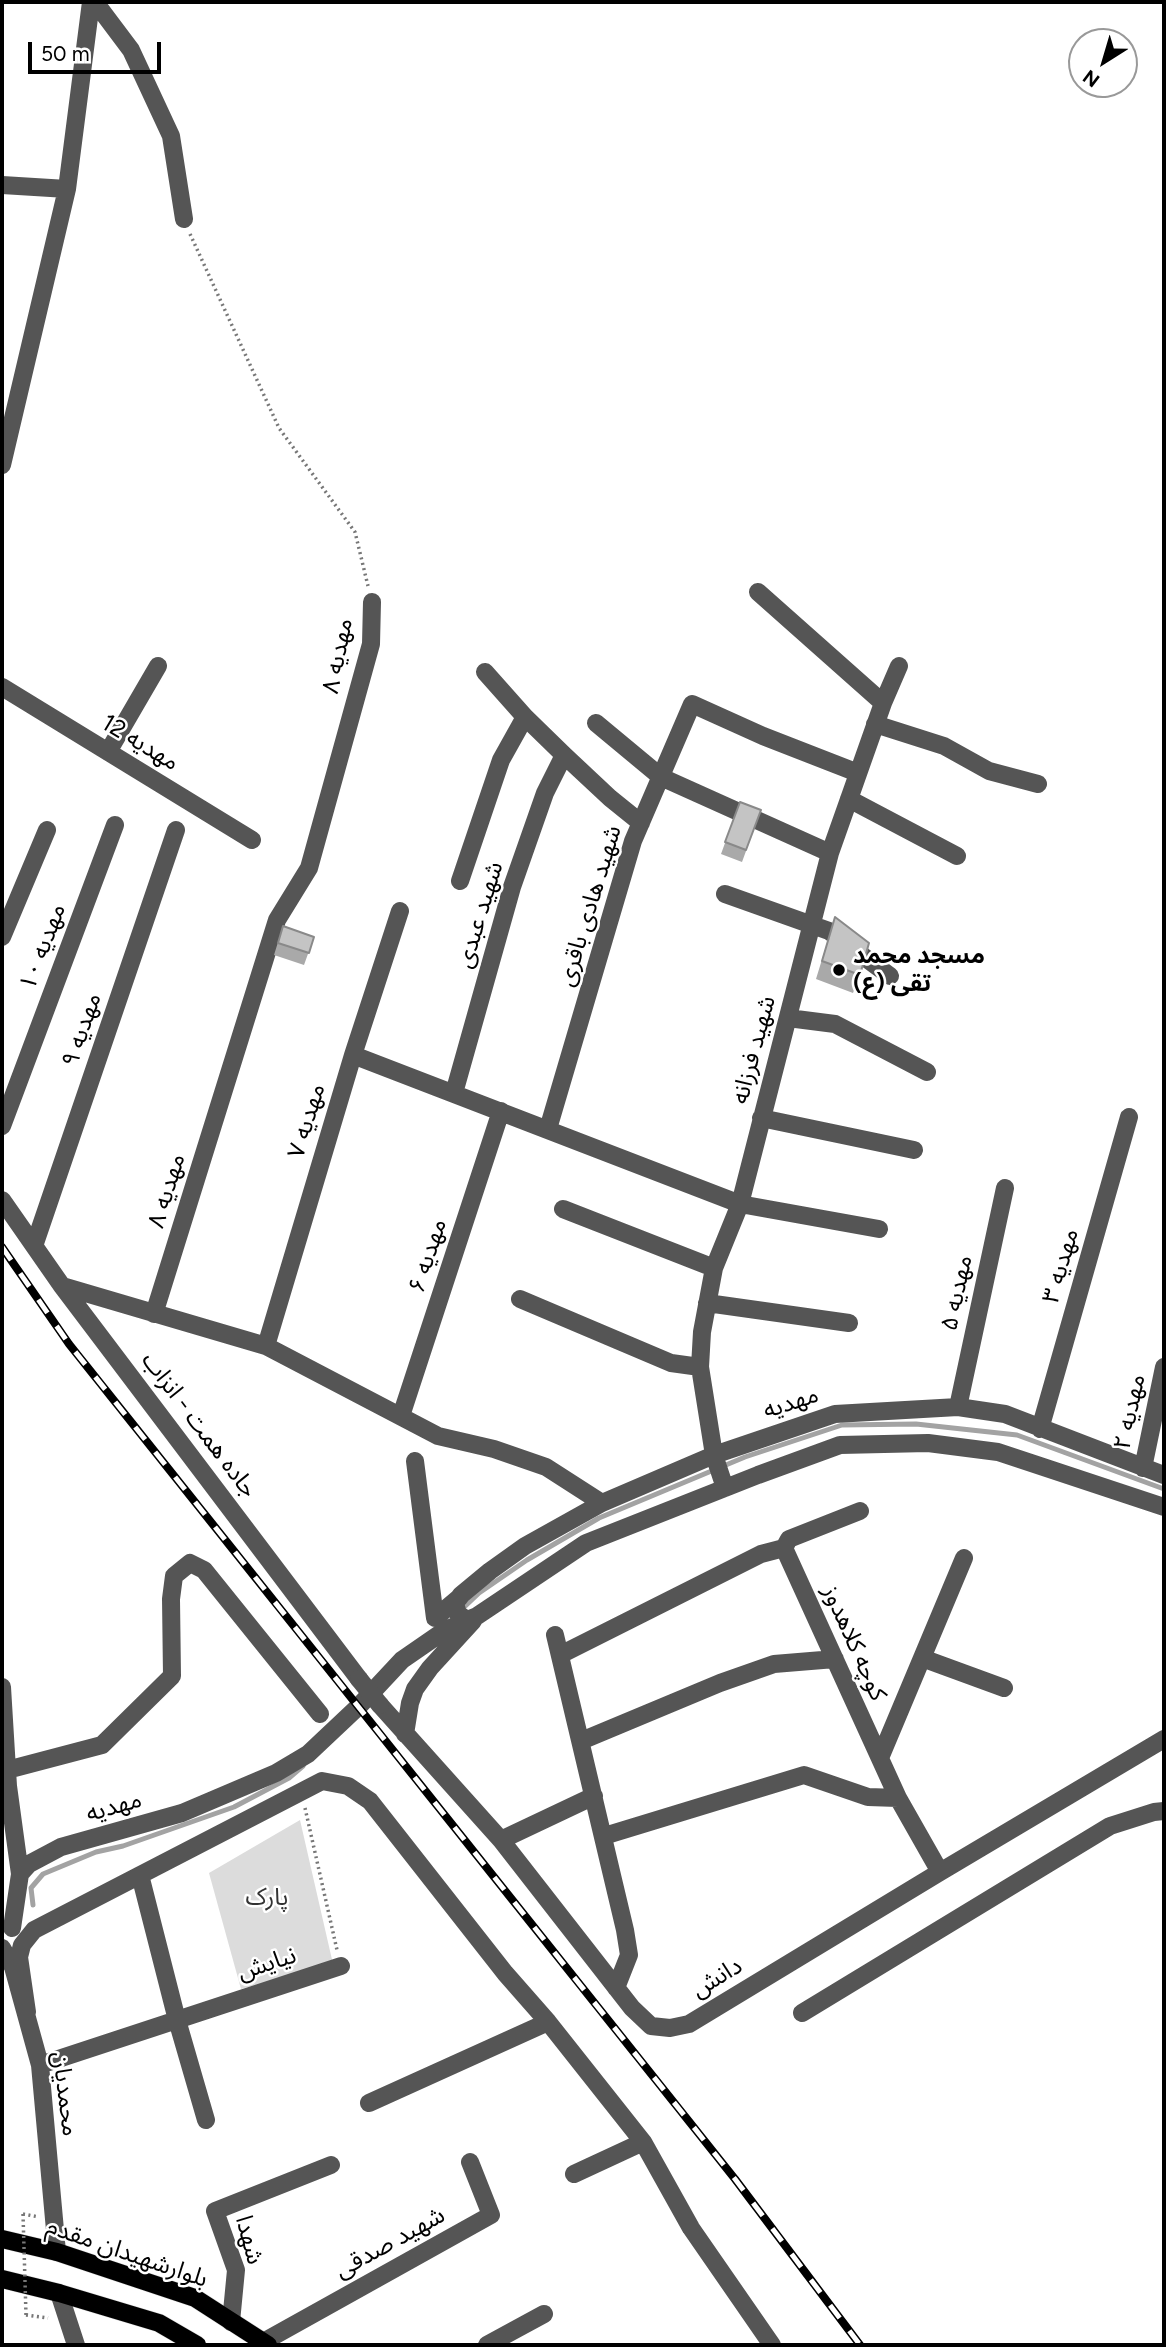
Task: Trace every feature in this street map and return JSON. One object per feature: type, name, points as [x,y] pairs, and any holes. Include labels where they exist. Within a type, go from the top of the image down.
[{"type":"main road","name":"بلوارشهیدان مقدم","points":[[2,2239],[57,2252],[195,2298],[265,2344]]},
{"type":"main road","points":[[2,2279],[159,2323],[197,2345]]},
{"type":"street","points":[[2,465],[67,189],[93,2]]},
{"type":"street","points":[[93,2],[131,50],[171,136],[184,219]]},
{"type":"street","points":[[2,185],[67,189]]},
{"type":"street","points":[[758,592],[883,703]]},
{"type":"street","name":"مهدیه ۸","points":[[154,1314],[277,920],[309,868],[371,644],[372,602]]},
{"type":"street","points":[[108,752],[158,666]]},
{"type":"street","name":"شهید فرزانه","points":[[725,1488],[714,1455],[700,1367],[702,1332],[714,1268],[740,1204],[830,853],[875,724],[899,666]]},
{"type":"street","points":[[485,672],[564,755],[641,823]]},
{"type":"street","name":"مهدیه 12","points":[[2,687],[253,840]]},
{"type":"street","name":"شهید هادی باقری","points":[[548,1129],[633,841],[692,704],[763,736],[858,773]]},
{"type":"street","points":[[460,881],[501,760],[525,716]]},
{"type":"street","points":[[596,723],[661,777],[830,853]]},
{"type":"street","points":[[875,724],[944,746],[989,771],[1038,783]]},
{"type":"street","name":"شهید عبدی","points":[[454,1093],[513,887],[545,793],[564,755]]},
{"type":"street","points":[[849,799],[957,856]]},
{"type":"street","name":"مهدیه ۱۰","points":[[2,1126],[115,825]]},
{"type":"street","points":[[2,937],[47,830]]},
{"type":"street","name":"مهدیه ۹","points":[[34,1247],[176,830]]},
{"type":"street","points":[[725,894],[829,931],[890,976]]},
{"type":"street","name":"مهدیه ۷","points":[[266,1346],[352,1055],[400,911]]},
{"type":"street","points":[[788,1018],[835,1024],[927,1072]]},
{"type":"street","points":[[352,1055],[740,1204],[879,1229]]},
{"type":"street","name":"مهدیه ۶","points":[[401,1416],[501,1111]]},
{"type":"street","name":"مهدیه ۳","points":[[1040,1429],[1129,1117]]},
{"type":"street","points":[[761,1118],[914,1150]]},
{"type":"street","name":"مهدیه ۵","points":[[958,1407],[1005,1188]]},
{"type":"street","name":"جاده همت - انزاب","points":[[2,1200],[62,1286],[380,1705]]},
{"type":"street","points":[[563,1209],[714,1268]]},
{"type":"street","points":[[62,1286],[266,1346],[438,1436],[546,1467],[602,1503]]},
{"type":"street","points":[[520,1299],[671,1363],[700,1367]]},
{"type":"street","points":[[707,1303],[849,1323]]},
{"type":"street","name":"مهدیه ۲","points":[[1143,1468],[1164,1367]]},
{"type":"street","name":"مهدیه","points":[[415,1461],[435,1618],[490,1571],[526,1546],[602,1503],[714,1455],[835,1414],[958,1407],[1005,1414],[1164,1475]]},
{"type":"street","points":[[405,1734],[415,1689],[472,1618],[586,1543],[839,1446],[928,1443],[998,1452],[1087,1479],[1164,1507]]},
{"type":"street","points":[[560,1655],[761,1554],[784,1548],[789,1539],[860,1511]]},
{"type":"street","name":"کوچه کلاهدوز","points":[[784,1548],[898,1798],[940,1872]]},
{"type":"street","name":"کوچه کلاهدوز","points":[[880,1758],[964,1558]]},
{"type":"street","points":[[6,1781],[102,1745],[172,1676],[171,1599],[174,1576],[190,1563],[204,1570],[320,1714]]},
{"type":"street","points":[[461,1596],[455,1603],[458,1614],[472,1618]]},
{"type":"street","name":"مهدیه","points":[[20,1874],[29,1864],[61,1847],[182,1812],[276,1773],[308,1754],[402,1660],[444,1631],[472,1618]]},
{"type":"street","points":[[555,1635],[604,1836],[629,1955],[617,1988]]},
{"type":"street","points":[[922,1658],[1004,1688]]},
{"type":"street","points":[[581,1741],[720,1683],[774,1664],[835,1660]]},
{"type":"street","points":[[2,1699],[6,1781],[20,1874],[7,1930],[21,1934],[20,1974],[27,2012]]},
{"type":"street","name":"دانش","points":[[380,1705],[501,1840],[632,2008],[651,2026],[670,2028],[689,2024],[1164,1739]]},
{"type":"street","points":[[604,1836],[804,1775],[868,1797],[898,1798]]},
{"type":"street","points":[[2,1948],[12,1952],[22,1945],[34,1930],[322,1780],[348,1786],[370,1801],[643,2143],[691,2228],[772,2345]]},
{"type":"street","points":[[501,1840],[594,1796]]},
{"type":"street","points":[[802,2013],[1110,1826],[1164,1811]]},
{"type":"street","points":[[140,1875],[206,2120]]},
{"type":"street","name":"محمدیان","points":[[2,1948],[13,1967],[40,2066],[57,2252]]},
{"type":"street","name":"نیایش","points":[[40,2066],[341,1966]]},
{"type":"street","points":[[369,2104],[548,2022]]},
{"type":"street","points":[[574,2174],[643,2143]]},
{"type":"street","name":"شهید صدقی","points":[[265,2344],[491,2215],[470,2162]]},
{"type":"street","name":"شهدا","points":[[231,2322],[236,2270],[215,2211],[331,2165]]},
{"type":"street","points":[[59,2293],[76,2345]]},
{"type":"street","points":[[487,2345],[544,2314]]},
{"type":"path","name":"مهدیه ۸","points":[[184,219],[279,428],[355,533],[372,602]]},
{"type":"path","points":[[302,1792],[341,1966]]},
{"type":"path","points":[[36,2217],[23,2214],[26,2315],[43,2317]]},
{"type":"green space","name":"پارک","points":[[300,1820],[333,1964],[241,1989],[209,1873]]},
{"type":"building","points":[[740,802],[761,810],[746,850],[725,842]]},
{"type":"building","points":[[835,917],[869,943],[860,975],[822,961]]},
{"type":"building","points":[[283,926],[314,937],[309,953],[278,943]]},
{"type":"waterway","points":[[460,1611],[479,1593],[527,1560],[599,1518],[745,1457],[842,1425],[916,1424],[1017,1435],[1164,1489]]},
{"type":"waterway","points":[[33,1905],[31,1888],[43,1874],[96,1852],[123,1846],[234,1807],[289,1778],[303,1766]]},
{"type":"railway","points":[[2,1247],[69,1344],[735,2179],[860,2345]]},
{"type":"place","name":"مسجد محمد تقی (ع)","points":[[839,970]]}]
